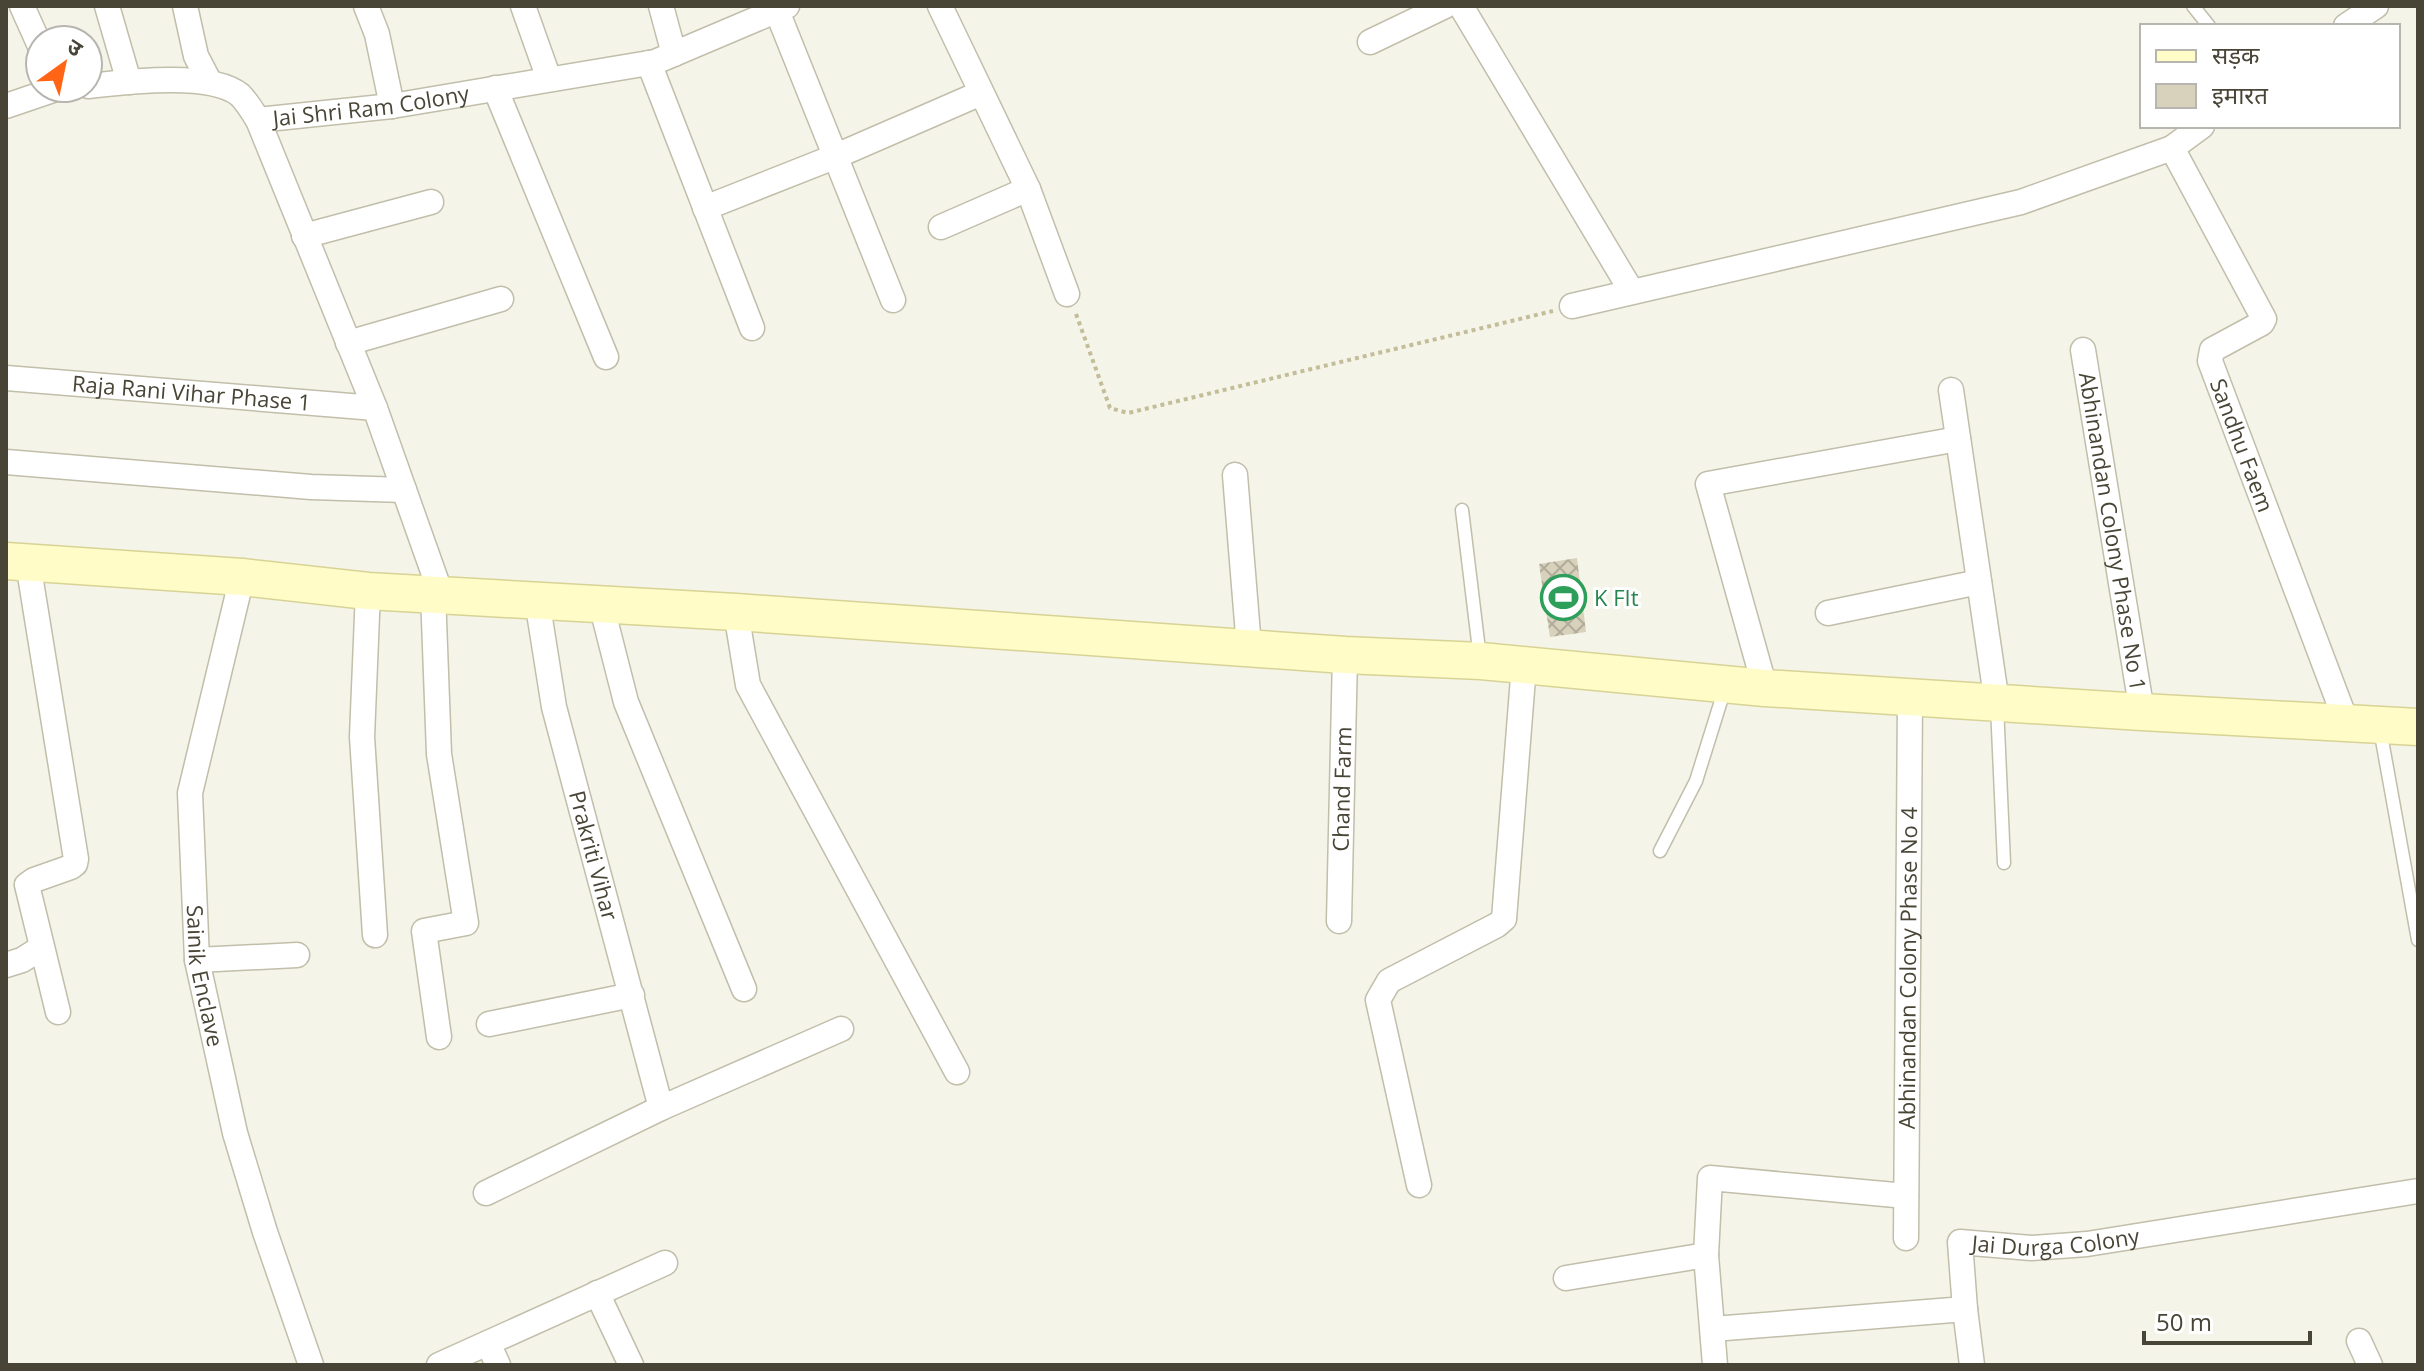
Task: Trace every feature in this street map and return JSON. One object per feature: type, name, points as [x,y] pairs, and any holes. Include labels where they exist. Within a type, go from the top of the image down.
[{"type":"street","points":[[107,6],[129,82]]},
{"type":"street","points":[[185,6],[196,56],[209,81]]},
{"type":"street","points":[[366,6],[377,34],[392,106]]},
{"type":"street","points":[[523,6],[549,79]]},
{"type":"street","points":[[661,6],[674,54]]},
{"type":"street","points":[[940,6],[1028,189],[1071,301]]},
{"type":"street","points":[[1370,42],[1405,14],[1445,6]]},
{"type":"street","points":[[1461,6],[1632,292]]},
{"type":"street","points":[[2349,24],[2376,6]]},
{"type":"street","points":[[782,8],[834,157],[893,300]]},
{"type":"street","name":"Jai Shri Ram Colony","points":[[439,1037],[424,931],[466,923],[439,754],[437,594],[375,408],[258,120],[392,106],[649,63],[782,8]]},
{"type":"street","points":[[649,63],[752,328]]},
{"type":"street","points":[[104,84],[209,81],[240,95],[258,120]]},
{"type":"street","points":[[495,88],[606,357]]},
{"type":"street","points":[[705,208],[834,157],[981,93]]},
{"type":"street","points":[[1572,306],[2021,202],[2172,148],[2199,128]]},
{"type":"street","name":"Sandhu Faem","points":[[2172,148],[2264,316],[2262,323],[2212,350],[2210,361],[2364,725]]},
{"type":"street","points":[[941,227],[1028,189]]},
{"type":"street","points":[[304,236],[431,202]]},
{"type":"street","points":[[348,343],[501,299]]},
{"type":"street","name":"Abhinandan Colony Phase No 1","points":[[2083,350],[2142,712]]},
{"type":"street","name":"Raja Rani Vihar Phase 1","points":[[6,378],[375,408]]},
{"type":"street","points":[[1951,390],[1997,703]]},
{"type":"street","points":[[1765,688],[1708,484],[1958,439]]},
{"type":"street","points":[[6,462],[311,487],[404,490]]},
{"type":"street","points":[[1235,475],[1249,647]]},
{"type":"street","points":[[58,1012],[19,954],[27,885],[71,867],[76,859],[17,562],[242,577],[368,591],[736,612],[1345,655],[1481,661],[1726,685],[1910,698],[2418,727]]},
{"type":"street","name":"Sainik Enclave","points":[[242,577],[190,793],[197,960],[235,1133],[311,1365]]},
{"type":"street","points":[[1828,613],[1979,582]]},
{"type":"street","points":[[368,591],[362,737],[375,935]]},
{"type":"street","name":"Prakriti Vihar","points":[[537,600],[554,707],[661,1108]]},
{"type":"street","points":[[601,604],[626,702],[744,989]]},
{"type":"street","points":[[736,612],[748,685],[957,1072]]},
{"type":"street","name":"Chand Farm","points":[[1339,921],[1345,655]]},
{"type":"street","points":[[1419,1185],[1378,1000],[1389,981],[1504,919],[1524,665]]},
{"type":"street","name":"Abhinandan Colony Phase No 4","points":[[1906,1238],[1910,698]]},
{"type":"street","points":[[197,960],[297,955]]},
{"type":"street","points":[[489,1024],[632,995]]},
{"type":"street","points":[[486,1193],[661,1108],[841,1029]]},
{"type":"street","points":[[1715,1365],[1706,1255],[1710,1178],[1906,1196]]},
{"type":"street","name":"Jai Durga Colony","points":[[1965,1309],[1960,1242],[2031,1248],[2087,1244],[2418,1191]]},
{"type":"street","points":[[1566,1278],[1706,1255]]},
{"type":"street","points":[[439,1365],[493,1354],[597,1293],[665,1263]]},
{"type":"street","points":[[597,1293],[631,1365]]},
{"type":"street","points":[[1713,1329],[1965,1309],[1972,1365]]},
{"type":"street","points":[[2359,1341],[2370,1365]]},
{"type":"lane","points":[[2193,6],[2207,24]]},
{"type":"lane","points":[[1462,510],[1481,661]]},
{"type":"lane","points":[[1660,851],[1696,781],[1726,685]]},
{"type":"lane","points":[[1997,703],[2004,863]]},
{"type":"lane","points":[[2364,725],[2418,940]]},
{"type":"path","points":[[1071,301],[1110,408],[1128,413],[1572,306]]},
{"type":"building","name":"K FIt","points":[[1577,558],[1586,632],[1550,637],[1539,564]]},
{"type":"place","name":"K FIt","points":[[1563,598]]}]
